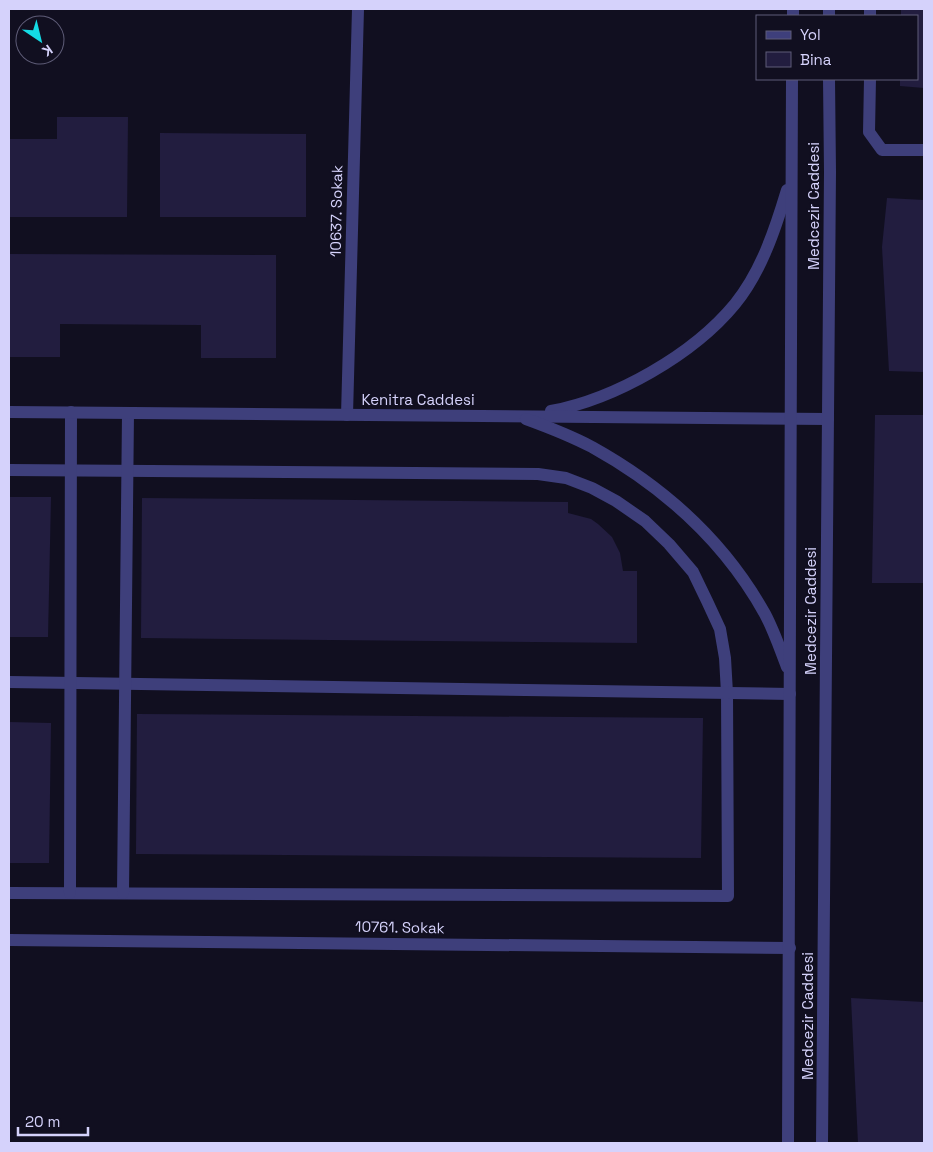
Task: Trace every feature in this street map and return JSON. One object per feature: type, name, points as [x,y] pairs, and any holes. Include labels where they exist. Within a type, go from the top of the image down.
[{"type":"street","name":"10637. Sokak","points":[[347,415],[358,9]]},
{"type":"street","name":"Medcezir Caddesi","points":[[788,1143],[792,80]]},
{"type":"street","name":"Medcezir Caddesi","points":[[822,1143],[829,80]]},
{"type":"street","points":[[870,80],[870,132],[882,150],[924,150]]},
{"type":"street","points":[[519,416],[574,407],[613,393],[648,375],[708,331],[735,304],[753,277],[778,220],[791,176]]},
{"type":"street","name":"Kenitra Caddesi","points":[[9,412],[828,419]]},
{"type":"street","points":[[70,893],[71,412]]},
{"type":"street","points":[[124,893],[128,413]]},
{"type":"street","points":[[519,416],[592,447],[653,486],[682,509],[710,537],[750,590],[765,615],[790,673]]},
{"type":"street","points":[[9,470],[538,474],[566,478],[616,500],[645,521],[669,544],[693,572],[720,629],[725,658],[727,693],[728,896],[9,893]]},
{"type":"street","points":[[9,682],[790,694]]},
{"type":"street","name":"10761. Sokak","points":[[9,940],[790,948]]},
{"type":"building","points":[[901,9],[924,9],[924,88],[900,86],[900,80],[918,80],[918,15],[901,15]]},
{"type":"building","points":[[57,117],[128,117],[127,217],[9,217],[9,139],[57,139]]},
{"type":"building","points":[[160,133],[306,134],[306,217],[160,217]]},
{"type":"building","points":[[887,198],[924,200],[924,372],[889,371],[882,247]]},
{"type":"building","points":[[9,254],[276,255],[276,358],[201,358],[201,325],[60,324],[60,357],[9,357]]},
{"type":"building","points":[[875,415],[924,415],[924,583],[872,583]]},
{"type":"building","points":[[9,497],[51,497],[48,637],[9,637]]},
{"type":"building","points":[[142,498],[568,502],[568,513],[591,519],[612,537],[620,553],[623,571],[637,571],[637,643],[141,638]]},
{"type":"building","points":[[137,714],[703,718],[701,858],[136,854]]},
{"type":"building","points":[[9,722],[51,723],[49,863],[9,863]]},
{"type":"building","points":[[851,998],[924,1002],[924,1143],[858,1143]]}]
